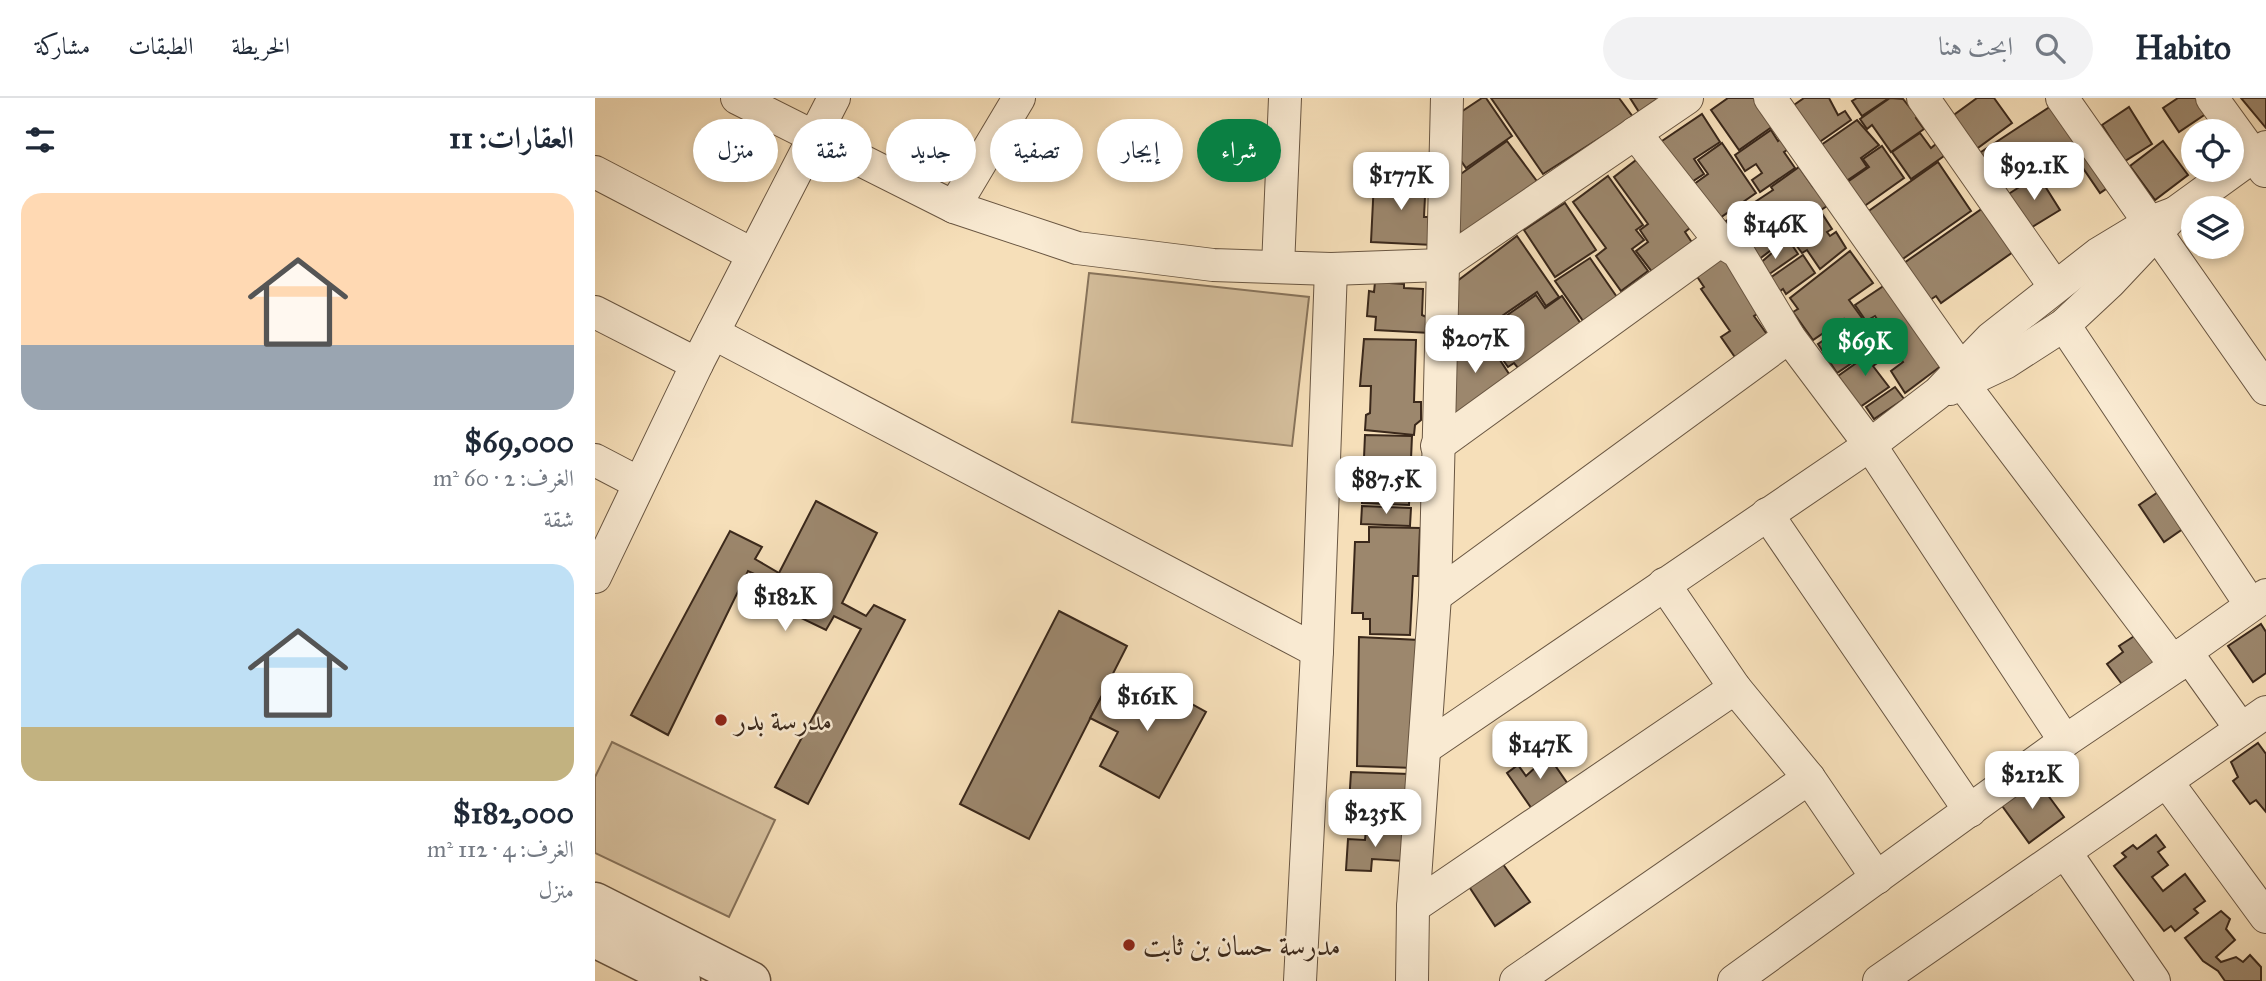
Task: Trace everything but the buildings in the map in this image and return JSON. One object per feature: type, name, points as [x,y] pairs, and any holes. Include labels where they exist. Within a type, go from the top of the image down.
[{"type":"street","points":[[737,98],[792,127]]},
{"type":"street","points":[[824,119],[834,98]]},
{"type":"street","points":[[954,207],[1019,98]]},
{"type":"street","points":[[1277,267],[1282,98]]},
{"type":"street","points":[[1412,981],[1413,907],[1435,596],[1447,98]]},
{"type":"street","points":[[872,167],[954,207],[1077,248],[1213,265],[1331,269],[1442,265],[1688,98]]},
{"type":"street","points":[[1770,98],[1954,382],[2181,659],[2254,721],[1879,981]]},
{"type":"street","points":[[1923,98],[2055,287]]},
{"type":"street","points":[[2062,98],[2162,223],[2266,389]]},
{"type":"street","points":[[1425,748],[1870,445],[1954,382],[1991,338],[2098,254],[2162,223],[2262,158],[2212,98]]},
{"type":"street","points":[[1635,134],[1720,241],[1738,252],[1789,337],[1870,445],[2065,740]]},
{"type":"street","points":[[595,172],[752,254]]},
{"type":"street","points":[[595,577],[752,254],[792,180]]},
{"type":"street","points":[[1954,382],[2005,363],[2064,325],[2162,223]]},
{"type":"street","points":[[1437,446],[1720,241]]},
{"type":"street","points":[[1300,981],[1317,651],[1331,269]]},
{"type":"street","points":[[595,312],[697,365]]},
{"type":"street","points":[[1734,981],[2259,600],[2064,325]]},
{"type":"street","points":[[713,333],[1317,651]]},
{"type":"street","points":[[1435,596],[1789,337]]},
{"type":"street","points":[[595,460],[639,482]]},
{"type":"street","points":[[1767,514],[1970,811]]},
{"type":"street","points":[[1664,584],[1735,688],[1809,778],[1877,878]]},
{"type":"street","points":[[1413,907],[1735,688]]},
{"type":"street","points":[[1516,981],[1809,778]]},
{"type":"street","points":[[2167,782],[2266,917]]},
{"type":"street","points":[[2066,852],[2154,981]]},
{"type":"street","points":[[595,902],[751,981]]},
{"type":"street","points":[[595,938],[681,981]]},
{"type":"shaded area","points":[[1089,273],[1309,297],[1292,446],[1072,422]]},
{"type":"shaded area","points":[[612,742],[775,820],[729,917],[595,853],[595,777]]},
{"type":"place","name":"مدرسة بدر","points":[[721,720]]},
{"type":"place","name":"مدرسة حسان بن ثابت","points":[[1129,945]]}]
